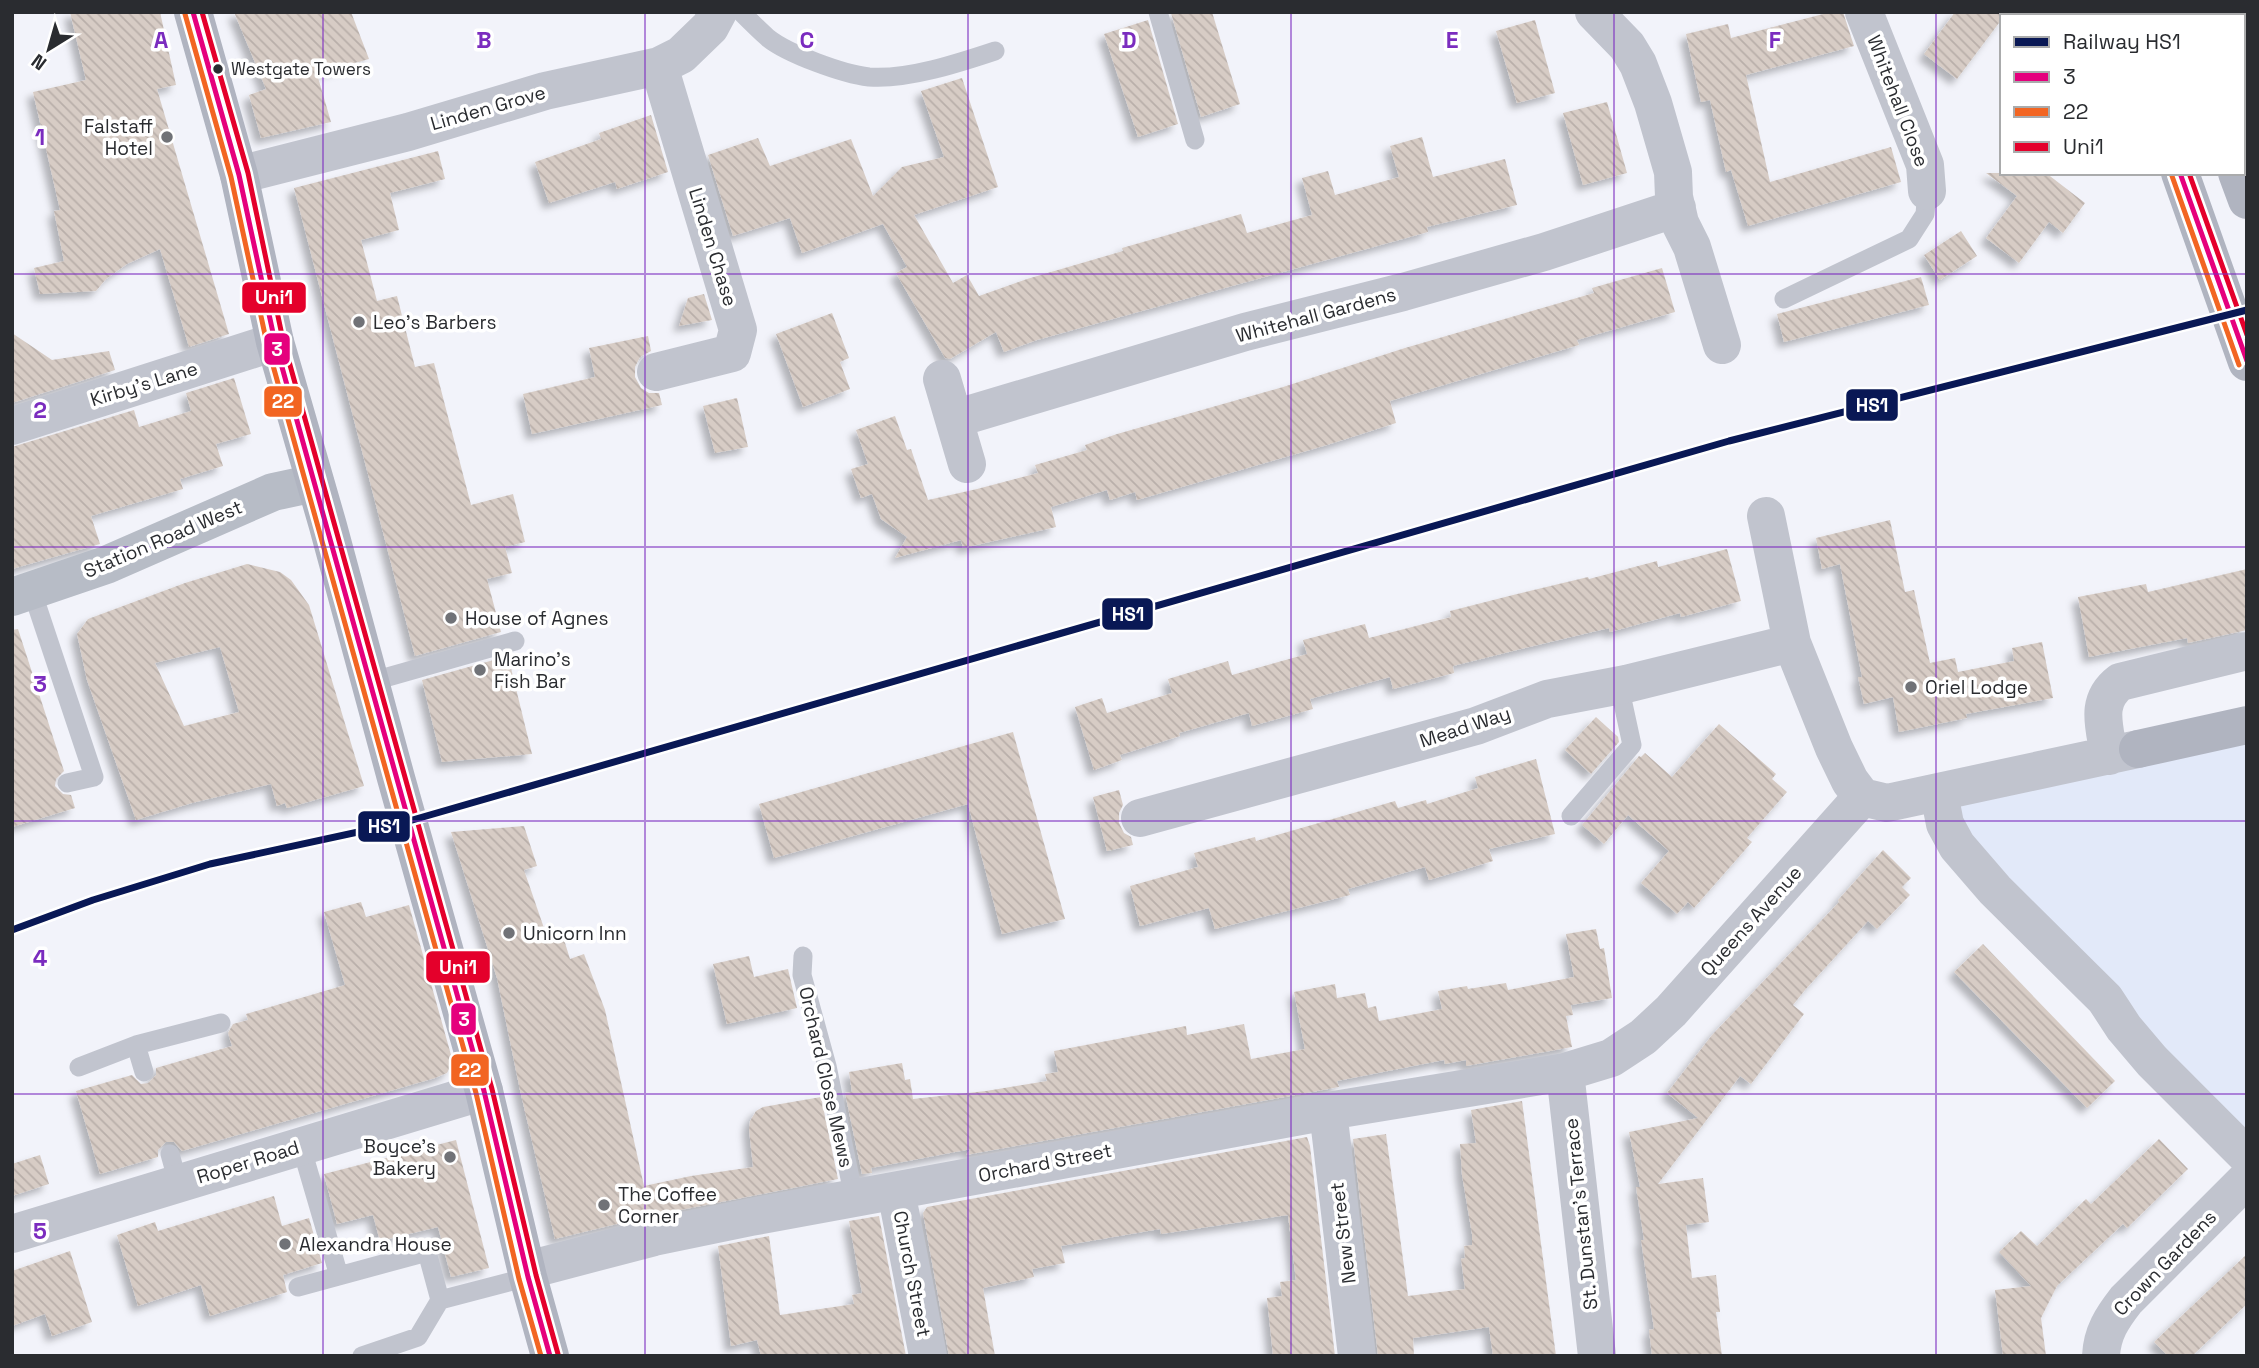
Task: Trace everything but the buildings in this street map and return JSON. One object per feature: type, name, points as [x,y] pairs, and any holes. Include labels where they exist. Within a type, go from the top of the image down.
[{"type":"main road","points":[[193,12],[239,175],[275,342],[484,1091],[550,1356]]},
{"type":"main road","points":[[2181,175],[2245,356]]},
{"type":"main road","points":[[2238,175],[2247,200]]},
{"type":"main road","name":"Station Road West","points":[[22,594],[106,565],[272,492],[314,483]]},
{"type":"main road","points":[[2124,752],[2247,724]]},
{"type":"street","name":"Linden Grove","points":[[239,175],[408,132],[545,91],[659,66],[681,55],[710,27],[718,12]]},
{"type":"street","name":"Whitehall Close","points":[[1864,12],[1925,165],[1927,191]]},
{"type":"street","points":[[1600,14],[1627,46],[1638,64],[1665,140],[1673,172],[1680,223],[1692,247],[1722,345]]},
{"type":"street","name":"Linden Chase","points":[[656,372],[732,353],[738,330],[659,66]]},
{"type":"street","name":"Whitehall Gardens","points":[[954,419],[1245,332],[1403,292],[1544,252],[1677,208]]},
{"type":"street","name":"Kirby's Lane","points":[[12,426],[275,342]]},
{"type":"street","points":[[942,379],[967,464]]},
{"type":"street","points":[[1766,516],[1792,643],[1834,748],[1850,781],[1863,797],[1887,803],[2124,752],[2103,705],[2109,691],[2120,682],[2247,651]]},
{"type":"street","name":"Mead Way","points":[[1140,818],[1476,726],[1548,699],[1619,685],[1792,643]]},
{"type":"street","points":[[1939,793],[1945,824],[1957,846],[1995,890],[2105,999],[2124,1028],[2152,1061],[2247,1156]]},
{"type":"street","name":"Queens Avenue","points":[[1565,1072],[1611,1058],[1643,1037],[1671,1011],[1863,797]]},
{"type":"street","name":"Orchard Street","points":[[528,1273],[654,1237],[854,1198],[1328,1111],[1565,1072]]},
{"type":"street","name":"St. Dunstan's Terrace","points":[[1565,1072],[1597,1356]]},
{"type":"street","name":"Roper Road","points":[[12,1234],[174,1168],[301,1146],[484,1091]]},
{"type":"street","name":"New Street","points":[[1328,1111],[1357,1356]]},
{"type":"street","name":"Crown Gardens","points":[[2101,1356],[2102,1341],[2111,1319],[2126,1300],[2247,1179]]},
{"type":"street","name":"Church Street","points":[[896,1191],[928,1356]]},
{"type":"lane","points":[[741,12],[770,40],[845,72],[871,77],[937,69],[995,51]]},
{"type":"lane","points":[[1158,12],[1195,140]]},
{"type":"lane","points":[[1784,299],[1909,239],[1925,214],[1927,191]]},
{"type":"lane","points":[[22,594],[94,777],[67,783]]},
{"type":"lane","points":[[370,682],[515,641]]},
{"type":"lane","points":[[1571,816],[1632,745],[1619,685]]},
{"type":"lane","name":"Orchard Close Mews","points":[[803,956],[802,975],[827,1066],[854,1198]]},
{"type":"lane","points":[[79,1068],[136,1045],[221,1023]]},
{"type":"lane","points":[[136,1045],[144,1072]]},
{"type":"lane","points":[[301,1146],[339,1276]]},
{"type":"lane","points":[[298,1287],[427,1252],[440,1300]]},
{"type":"lane","points":[[362,1356],[418,1337],[440,1300],[528,1273]]},
{"type":"shaded area","points":[[2247,725],[2247,1156],[1995,890],[1939,793]]},
{"type":"rail line","name":"HS1","points":[[12,930],[93,900],[210,864],[409,821],[1729,441],[2247,310]]},
{"type":"transit line","name":"3","points":[[193,12],[239,175],[275,342],[484,1091],[528,1277],[550,1356]]},
{"type":"transit line","name":"Uni1","points":[[202,12],[248,173],[283,340],[492,1089],[536,1275],[558,1354]]},
{"type":"transit line","name":"22","points":[[185,14],[231,177],[267,344],[476,1093],[519,1279],[541,1356]]},
{"type":"transit line","name":"3","points":[[2181,175],[2247,361]]},
{"type":"transit line","name":"Uni1","points":[[2190,175],[2247,335]]},
{"type":"transit line","name":"22","points":[[2172,176],[2239,365]]},
{"type":"place","name":"Westgate Towers","points":[[218,69]]},
{"type":"place","name":"Falstaff Hotel","points":[[167,137]]},
{"type":"place","name":"Leo's Barbers","points":[[359,322]]},
{"type":"place","name":"House of Agnes","points":[[451,618]]},
{"type":"place","name":"Marino's Fish Bar","points":[[480,670]]},
{"type":"place","name":"Oriel Lodge","points":[[1911,687]]},
{"type":"place","name":"Unicorn Inn","points":[[509,933]]},
{"type":"place","name":"Boyce's Bakery","points":[[450,1157]]},
{"type":"place","name":"The Coffee Corner","points":[[604,1205]]},
{"type":"place","name":"Alexandra House","points":[[285,1244]]}]
